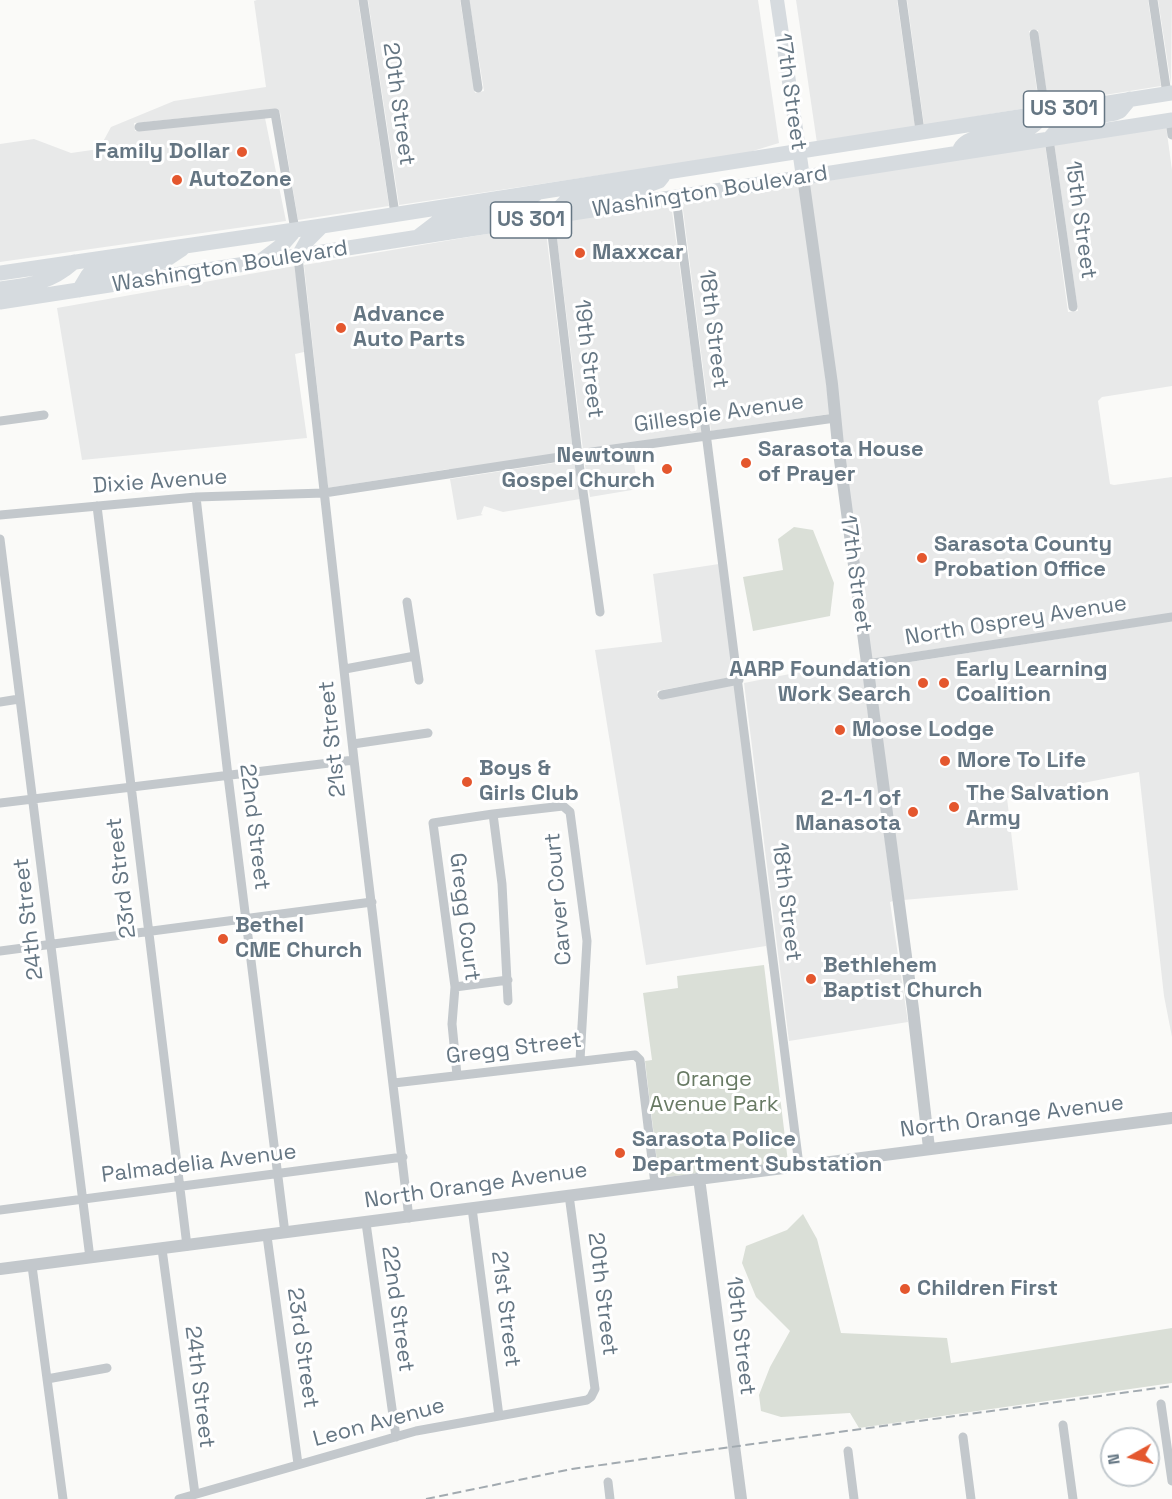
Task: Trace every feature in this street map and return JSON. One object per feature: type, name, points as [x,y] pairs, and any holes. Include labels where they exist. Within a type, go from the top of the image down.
[{"type":"main road","name":"17th Street","points":[[777,0],[802,177]]},
{"type":"main road","name":"Washington Boulevard","points":[[0,273],[322,226],[920,131],[1170,94]]},
{"type":"main road","points":[[1049,139],[1064,122],[1115,113],[1123,108],[1130,99]]},
{"type":"main road","points":[[959,153],[965,142],[985,136],[1026,130],[1037,122],[1044,112]]},
{"type":"main road","name":"Washington Boulevard","points":[[0,302],[1049,139],[1171,125]]},
{"type":"main road","points":[[550,217],[568,199],[643,187],[659,181],[666,171]]},
{"type":"main road","points":[[417,238],[440,220],[518,208],[537,193]]},
{"type":"main road","points":[[298,257],[306,241],[322,226]]},
{"type":"main road","points":[[260,262],[282,245],[295,230]]},
{"type":"main road","points":[[79,290],[88,275],[164,261],[187,246]]},
{"type":"main road","points":[[0,289],[44,281],[59,275],[75,262]]},
{"type":"street","name":"20th Street","points":[[363,0],[395,214]]},
{"type":"street","points":[[465,0],[478,88]]},
{"type":"street","points":[[902,0],[920,131]]},
{"type":"street","points":[[1153,0],[1170,94]]},
{"type":"street","points":[[1034,34],[1044,112]]},
{"type":"street","points":[[139,127],[275,113],[295,230]]},
{"type":"street","name":"15th Street","points":[[1049,139],[1073,307]]},
{"type":"street","name":"17th Street","points":[[802,177],[816,261],[929,1148]]},
{"type":"street","name":"18th Street","points":[[676,197],[799,1165]]},
{"type":"street","name":"19th Street","points":[[550,217],[578,456],[600,612]]},
{"type":"street","name":"21st Street","points":[[298,257],[354,760],[409,1218]]},
{"type":"street","points":[[0,421],[44,416]]},
{"type":"street","name":"Gillespie Avenue","points":[[324,493],[835,418]]},
{"type":"street","name":"Dixie Avenue","points":[[0,515],[196,497],[324,493]]},
{"type":"street","name":"22nd Street","points":[[196,497],[285,1233]]},
{"type":"street","name":"23rd Street","points":[[96,506],[187,1245]]},
{"type":"street","name":"24th Street","points":[[0,539],[4,608],[34,799],[90,1258]]},
{"type":"street","points":[[407,602],[419,680]]},
{"type":"street","name":"North Osprey Avenue","points":[[867,664],[1172,617]]},
{"type":"street","points":[[345,669],[415,656]]},
{"type":"street","points":[[662,694],[739,680]]},
{"type":"street","points":[[0,702],[19,699]]},
{"type":"street","points":[[353,744],[428,733]]},
{"type":"street","points":[[0,803],[354,760]]},
{"type":"street","name":"Carver Court","points":[[493,814],[563,806],[570,812],[587,941],[580,1060]]},
{"type":"street","points":[[493,814],[502,884],[508,1001]]},
{"type":"street","name":"Gregg Court","points":[[458,1075],[452,1024],[455,987],[433,823],[493,814]]},
{"type":"street","points":[[0,951],[372,902]]},
{"type":"street","points":[[455,987],[508,980]]},
{"type":"street","name":"Gregg Street","points":[[394,1083],[631,1054],[638,1056],[655,1184]]},
{"type":"street","name":"North Orange Avenue","points":[[0,1269],[1172,1118]]},
{"type":"street","name":"Palmadelia Avenue","points":[[0,1210],[403,1157]]},
{"type":"street","name":"19th Street","points":[[699,1178],[741,1499]]},
{"type":"street","name":"20th Street","points":[[569,1195],[595,1389],[591,1397]]},
{"type":"street","name":"21st Street","points":[[472,1208],[499,1416]]},
{"type":"street","name":"22nd Street","points":[[366,1223],[396,1437]]},
{"type":"street","name":"23rd Street","points":[[267,1236],[298,1464]]},
{"type":"street","name":"24th Street","points":[[162,1249],[195,1494]]},
{"type":"street","points":[[32,1266],[63,1499]]},
{"type":"street","points":[[47,1379],[107,1368]]},
{"type":"street","name":"Leon Avenue","points":[[179,1499],[436,1426],[583,1402],[591,1397]]},
{"type":"street","points":[[1161,1404],[1172,1481]]},
{"type":"street","points":[[1063,1425],[1073,1499]]},
{"type":"street","points":[[963,1437],[971,1499]]},
{"type":"street","points":[[848,1451],[854,1499]]},
{"type":"street","points":[[608,1482],[610,1499]]},
{"type":"shaded area","points":[[358,0],[389,206],[298,220],[280,112],[275,109],[134,123],[135,131],[265,118],[286,221],[0,262],[0,144],[34,139],[71,153],[99,149],[111,127],[174,101],[266,87],[254,1]]},
{"type":"shaded area","points":[[368,0],[460,0],[475,93],[484,91],[469,0],[758,0],[779,143],[743,154],[399,205]]},
{"type":"shaded area","points":[[796,0],[897,0],[915,127],[817,143]]},
{"type":"shaded area","points":[[907,0],[1148,0],[1161,86],[1048,104],[1038,30],[1029,31],[1039,106],[924,125]]},
{"type":"shaded area","points":[[1158,0],[1172,0],[1171,84]]},
{"type":"shaded area","points":[[1166,126],[1172,170],[1172,386],[1102,397],[1098,401],[1110,484],[1172,477],[1172,613],[871,659],[808,182],[1045,144],[1068,312],[1078,311],[1054,142]]},
{"type":"shaded area","points":[[798,183],[811,262],[830,414],[711,431],[682,202]]},
{"type":"shaded area","points":[[671,204],[702,432],[583,450],[555,222]]},
{"type":"shaded area","points":[[545,224],[573,452],[328,488],[304,265]]},
{"type":"shaded area","points":[[295,266],[304,352],[295,354],[307,438],[82,460],[57,308]]},
{"type":"shaded area","points":[[632,451],[638,489],[590,497],[584,459]]},
{"type":"shaded area","points":[[574,460],[580,499],[503,512],[484,506],[481,514],[483,515],[457,520],[450,479]]},
{"type":"shaded area","points":[[719,564],[733,677],[657,691],[658,699],[735,685],[773,990],[766,946],[646,965],[595,650],[662,642],[653,574]]},
{"type":"shaded area","points":[[1172,621],[1172,1037],[1164,996],[1139,772],[1007,798],[1018,890],[903,900],[872,668]]},
{"type":"shaded area","points":[[861,660],[893,901],[890,902],[908,1022],[789,1041],[744,683]]},
{"type":"green space","points":[[794,527],[813,530],[834,583],[830,616],[753,631],[743,577],[783,570],[778,539]]},
{"type":"green space","name":"Orange Avenue Park","points":[[764,965],[788,1162],[659,1178],[645,1061],[652,1060],[643,993],[678,988],[677,976]]},
{"type":"green space","points":[[803,1214],[817,1239],[841,1333],[947,1338],[951,1363],[1172,1328],[1172,1383],[859,1428],[850,1413],[781,1417],[761,1411],[759,1395],[770,1367],[790,1331],[756,1297],[742,1263],[746,1246],[787,1230]]},
{"type":"railway","points":[[426,1499],[572,1469],[1172,1386]]},
{"type":"place","name":"Family Dollar","points":[[242,152]]},
{"type":"place","name":"AutoZone","points":[[177,180]]},
{"type":"place","name":"Maxxcar","points":[[580,253]]},
{"type":"place","name":"Advance Auto Parts","points":[[341,328]]},
{"type":"place","name":"Sarasota House of Prayer","points":[[746,463]]},
{"type":"place","name":"Newtown Gospel Church","points":[[667,469]]},
{"type":"place","name":"Sarasota County Probation Office","points":[[922,558]]},
{"type":"place","name":"AARP Foundation Work Search","points":[[923,683]]},
{"type":"place","name":"Early Learning Coalition","points":[[944,683]]},
{"type":"place","name":"Moose Lodge","points":[[840,730]]},
{"type":"place","name":"More To Life","points":[[945,761]]},
{"type":"place","name":"Boys & Girls Club","points":[[467,782]]},
{"type":"place","name":"The Salvation Army","points":[[954,807]]},
{"type":"place","name":"2-1-1 of Manasota","points":[[913,812]]},
{"type":"place","name":"Bethel CME Church","points":[[223,939]]},
{"type":"place","name":"Bethlehem Baptist Church","points":[[811,979]]},
{"type":"place","name":"Sarasota Police Department Substation","points":[[620,1153]]},
{"type":"place","name":"Children First","points":[[905,1289]]}]
